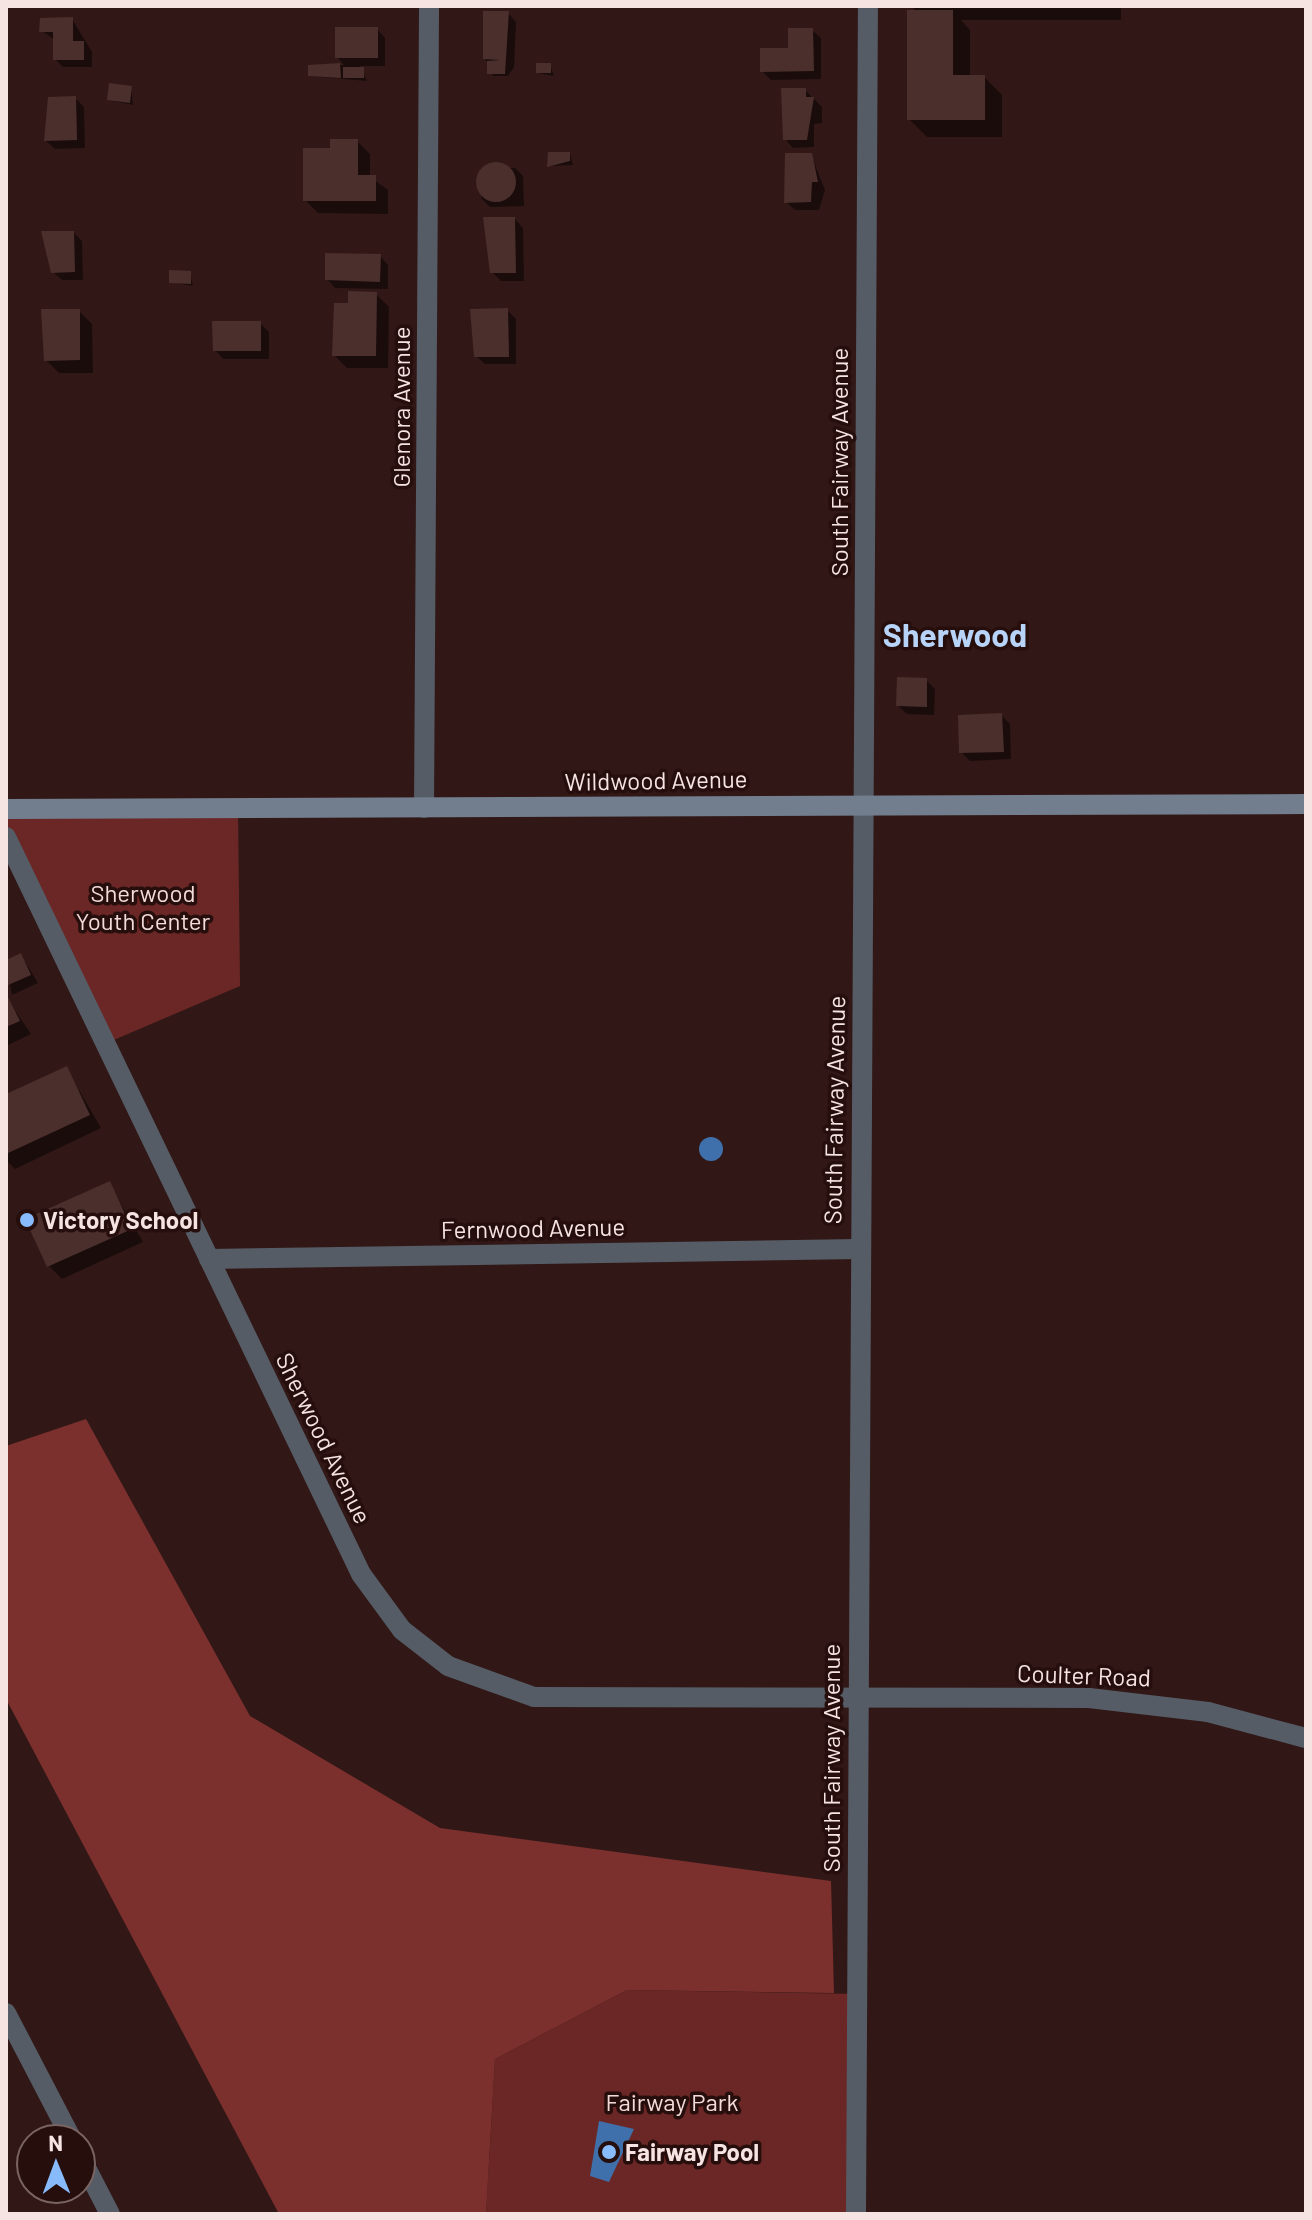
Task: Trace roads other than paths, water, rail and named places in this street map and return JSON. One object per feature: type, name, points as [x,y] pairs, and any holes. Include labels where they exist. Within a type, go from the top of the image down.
[{"type":"street","name":"Glenora Avenue","points":[[424,808],[429,6]]},
{"type":"street","name":"South Fairway Avenue","points":[[856,2214],[855,1695],[868,6]]},
{"type":"street","name":"Wildwood Avenue","points":[[6,809],[1306,804]]},
{"type":"street","name":"Sherwood Avenue","points":[[6,837],[361,1574],[402,1630],[448,1666],[534,1697],[855,1695]]},
{"type":"street","name":"Fernwood Avenue","points":[[209,1259],[858,1249]]},
{"type":"street","name":"Coulter Road","points":[[855,1695],[1154,1703],[1306,1738]]},
{"type":"street","points":[[6,2013],[64,2124]]},
{"type":"street","points":[[96,2187],[110,2214]]},
{"type":"water","points":[[711,1137],[720,1140],[723,1149],[720,1158],[711,1161],[702,1158],[699,1149],[702,1140]]},
{"type":"water","name":"Fairway Pool","points":[[599,2121],[634,2129],[609,2182],[590,2176]]},
{"type":"place","name":"Victory School","points":[[27,1220]]},
{"type":"place","name":"Fairway Pool","points":[[609,2152]]},
{"type":"district","name":"Sherwood","points":[[955,634]]},
{"type":"park label","name":"Sherwood Youth Center","points":[[143,907]]},
{"type":"park label","name":"Fairway Park","points":[[672,2102]]}]
